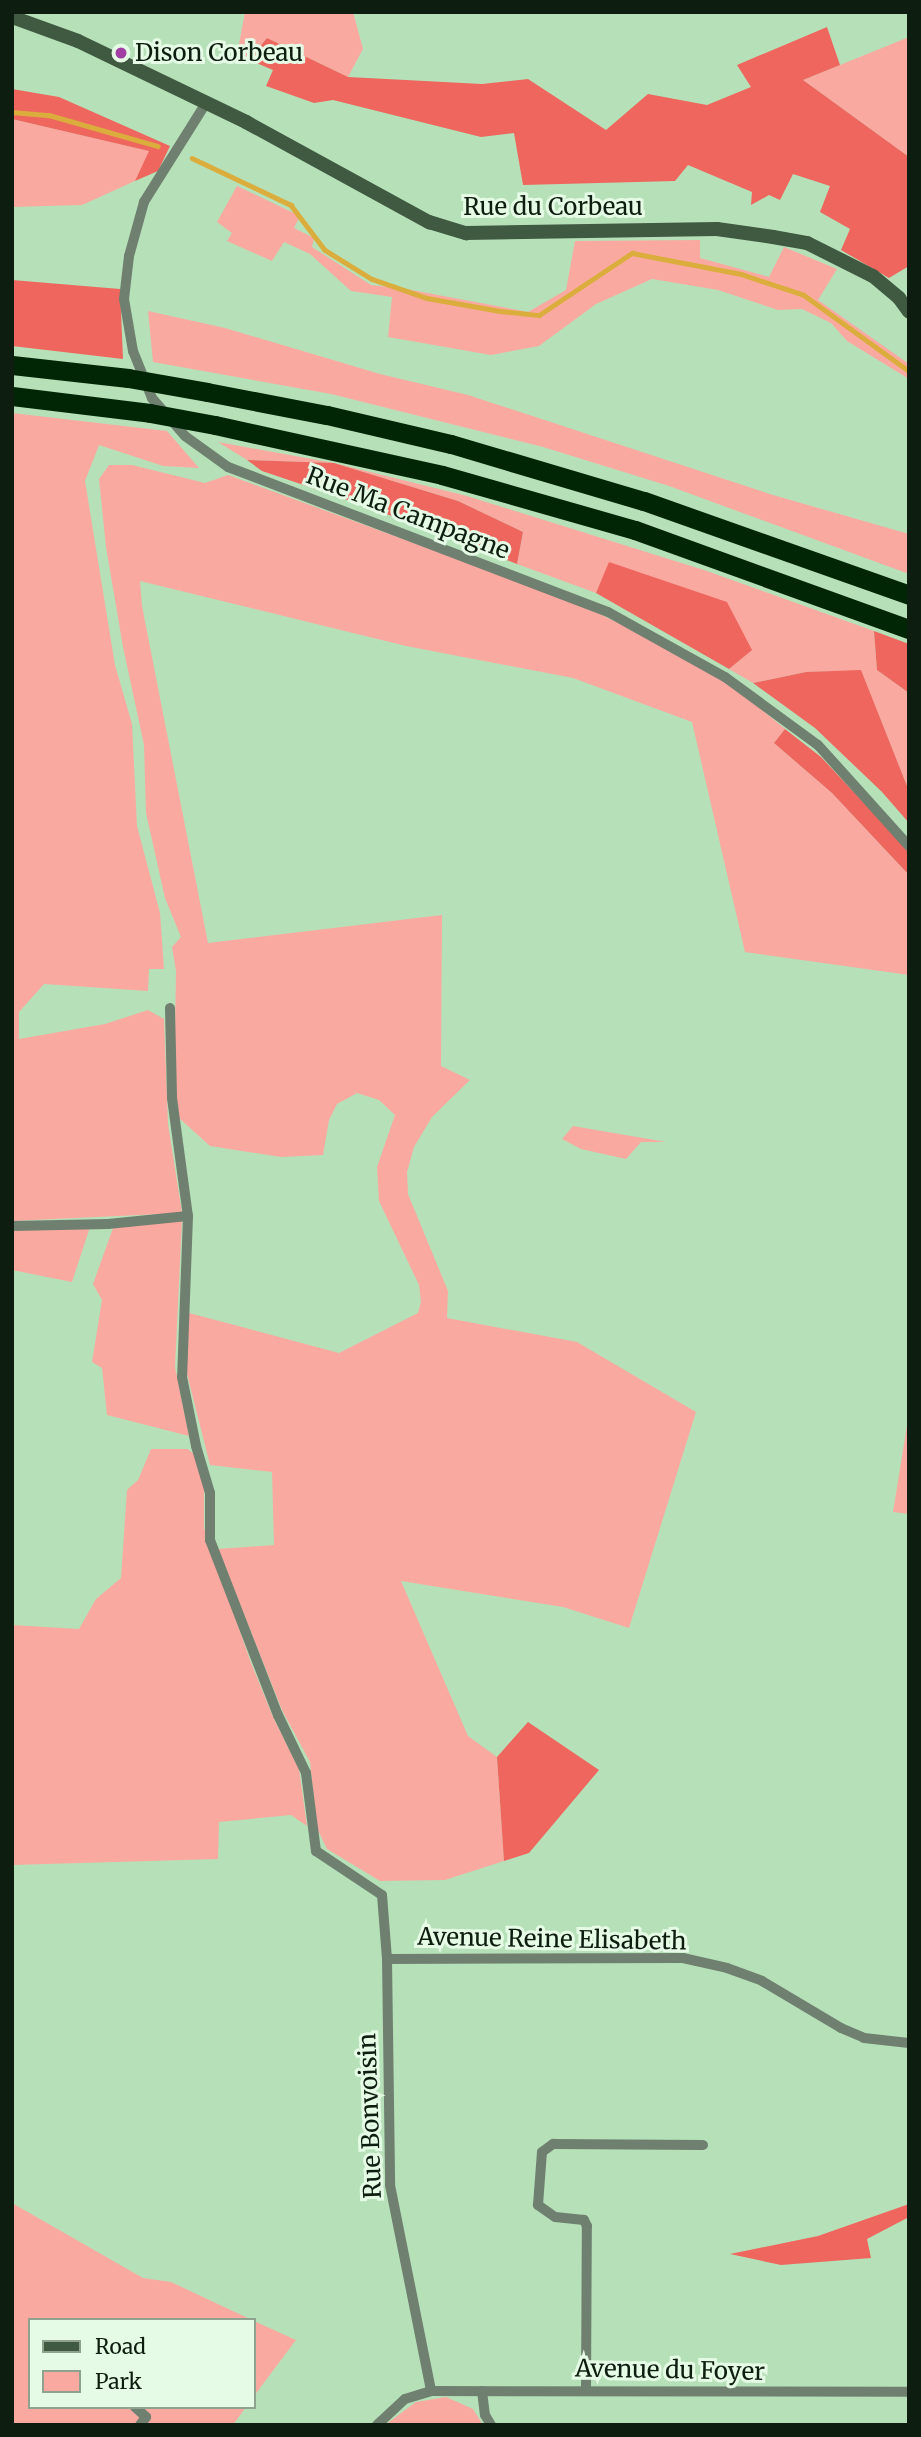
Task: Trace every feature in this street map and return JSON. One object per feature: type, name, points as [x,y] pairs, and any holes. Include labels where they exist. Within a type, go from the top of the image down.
[{"type":"highway","points":[[12,365],[128,378],[327,415],[551,472],[644,501],[909,595]]},
{"type":"highway","points":[[12,396],[150,413],[215,425],[330,448],[540,501],[635,530],[909,629]]},
{"type":"street","name":"Rue du Corbeau","points":[[12,17],[78,41],[206,103],[403,210],[441,226],[466,233],[717,229],[807,243],[873,276],[899,298],[909,312]]},
{"type":"street","name":"Rue Ma Campagne","points":[[206,103],[144,202],[129,256],[124,299],[133,351],[152,398],[185,436],[228,467],[608,612],[725,677],[818,745],[909,846]]},
{"type":"street","points":[[12,1226],[108,1224],[188,1216],[172,1098],[170,1008]]},
{"type":"street","name":"Rue Bonvoisin","points":[[188,1216],[182,1377],[196,1446],[210,1493],[210,1540],[278,1715],[306,1773],[316,1851],[382,1895],[387,1959],[390,2185],[431,2391]]},
{"type":"street","name":"Avenue Reine Elisabeth","points":[[387,1959],[683,1958],[727,1968],[762,1982],[863,2038],[909,2043]]},
{"type":"street","points":[[586,2390],[587,2226],[584,2220],[555,2217],[538,2205],[541,2152],[553,2144],[703,2145]]},
{"type":"street","points":[[377,2425],[405,2399],[431,2391]]},
{"type":"street","name":"Avenue du Foyer","points":[[431,2391],[909,2392]]},
{"type":"street","points":[[482,2391],[485,2414],[491,2425]]},
{"type":"street","points":[[134,2409],[146,2417],[140,2425]]},
{"type":"green space","points":[[245,12],[353,12],[363,49],[348,77],[267,38],[249,60],[237,55]]},
{"type":"green space","points":[[909,37],[909,157],[803,80]]},
{"type":"green space","points":[[12,119],[150,151],[135,181],[82,205],[12,207]]},
{"type":"green space","points":[[237,186],[300,216],[294,228],[314,238],[312,247],[371,285],[528,312],[566,290],[575,241],[700,240],[700,258],[769,277],[784,247],[837,269],[818,300],[909,364],[909,379],[847,341],[831,323],[802,309],[778,310],[718,290],[652,279],[596,304],[539,346],[491,355],[388,337],[392,297],[351,291],[310,254],[284,242],[272,261],[227,241],[232,233],[217,222]]},
{"type":"green space","points":[[148,311],[225,328],[380,374],[468,395],[773,495],[909,534],[909,574],[669,486],[543,447],[331,394],[153,362]]},
{"type":"green space","points":[[12,413],[167,431],[199,468],[163,466],[99,445],[85,481],[115,665],[132,724],[137,826],[160,913],[164,969],[149,969],[148,991],[44,984],[19,1012],[19,1039],[105,1024],[148,1010],[164,1019],[168,1124],[182,1213],[12,1221]]},
{"type":"green space","points":[[218,442],[334,463],[247,460]]},
{"type":"green space","points":[[334,463],[467,496],[707,571],[874,631],[877,670],[909,693],[909,791],[861,671],[806,672],[753,683],[729,669],[751,650],[610,563],[596,593],[517,564],[523,532],[458,501]]},
{"type":"green space","points":[[109,465],[132,465],[205,483],[228,475],[575,602],[649,638],[732,685],[785,729],[774,743],[832,793],[909,875],[909,975],[745,952],[692,722],[573,678],[406,646],[140,581],[142,606],[208,943],[442,915],[441,1066],[470,1080],[432,1117],[414,1147],[407,1172],[408,1194],[448,1291],[447,1318],[577,1342],[696,1412],[629,1628],[563,1607],[401,1581],[468,1736],[497,1757],[504,1861],[445,1880],[380,1881],[327,1849],[317,1828],[310,1762],[282,1710],[218,1549],[274,1545],[272,1472],[210,1465],[186,1370],[189,1313],[339,1353],[418,1313],[421,1302],[419,1285],[379,1201],[377,1167],[395,1115],[379,1100],[357,1093],[337,1104],[329,1120],[323,1155],[281,1157],[210,1146],[178,1117],[174,1095],[176,971],[172,947],[181,937],[165,898],[146,813],[144,745],[123,647],[106,547],[99,479]]},
{"type":"green space","points":[[573,1126],[666,1142],[641,1142],[626,1159],[581,1149],[562,1139]]},
{"type":"green space","points":[[182,1220],[175,1367],[189,1436],[107,1415],[102,1368],[92,1362],[102,1300],[93,1284],[113,1228]]},
{"type":"green space","points":[[90,1227],[72,1282],[12,1270],[12,1229]]},
{"type":"green space","points":[[909,1413],[909,1514],[893,1512]]},
{"type":"green space","points":[[151,1449],[188,1449],[197,1457],[204,1485],[204,1528],[251,1663],[273,1717],[299,1769],[307,1826],[291,1815],[219,1822],[218,1859],[12,1865],[12,1625],[79,1629],[96,1599],[121,1578],[127,1490],[138,1480]]},
{"type":"green space","points":[[12,2203],[143,2278],[171,2282],[248,2318],[28,2318],[28,2409],[245,2409],[233,2425],[12,2425]]},
{"type":"green space","points":[[256,2322],[296,2340],[256,2393]]},
{"type":"green space","points":[[446,2397],[473,2409],[483,2425],[385,2425],[416,2402]]},
{"type":"shaded area","points":[[827,27],[840,65],[803,80],[909,157],[909,266],[889,278],[841,250],[850,229],[820,212],[830,186],[793,174],[780,200],[769,195],[751,205],[752,192],[688,165],[675,181],[523,185],[514,133],[481,137],[333,100],[314,103],[266,86],[273,70],[249,60],[267,38],[348,77],[482,84],[528,79],[606,130],[648,94],[707,105],[751,87],[737,65]]},
{"type":"shaded area","points":[[12,89],[59,97],[170,146],[158,171],[135,181],[149,151],[12,119]]},
{"type":"shaded area","points":[[12,280],[120,289],[123,359],[12,346]]},
{"type":"shaded area","points":[[247,460],[334,463],[458,501],[523,532],[517,564],[363,505],[262,471]]},
{"type":"shaded area","points":[[609,562],[727,602],[752,650],[729,669],[596,593]]},
{"type":"shaded area","points":[[874,631],[909,644],[909,693],[877,670]]},
{"type":"shaded area","points":[[861,670],[909,791],[909,823],[882,792],[815,728],[753,683],[806,672]]},
{"type":"shaded area","points":[[785,729],[821,757],[909,851],[909,875],[832,793],[774,743]]},
{"type":"shaded area","points":[[528,1722],[599,1770],[529,1853],[504,1861],[497,1757]]},
{"type":"shaded area","points":[[909,2204],[909,2217],[867,2239],[871,2258],[781,2265],[730,2254],[818,2236]]},
{"type":"waterway","points":[[12,112],[49,115],[158,146]]},
{"type":"waterway","points":[[192,158],[291,205],[325,250],[372,279],[427,298],[539,315],[632,253],[741,274],[804,295],[909,371]]},
{"type":"place","name":"Dison Corbeau","points":[[121,53]]}]
